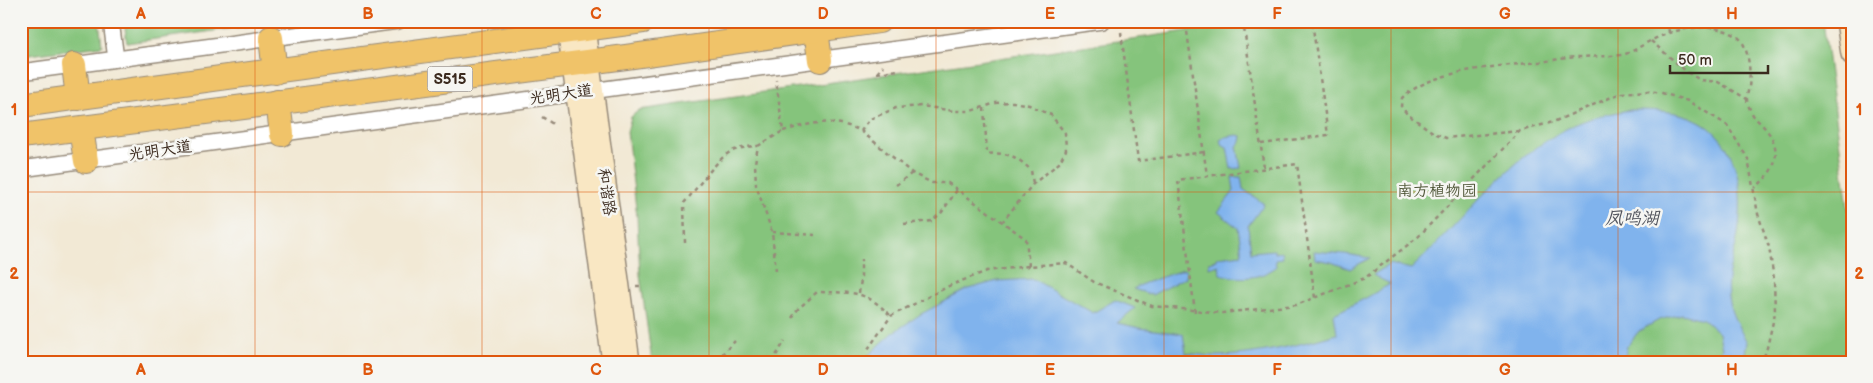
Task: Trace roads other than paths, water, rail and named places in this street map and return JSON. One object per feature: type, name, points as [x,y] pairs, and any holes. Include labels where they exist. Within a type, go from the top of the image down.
[{"type":"main road","name":"S515","points":[[21,106],[275,72],[575,26],[642,21]]},
{"type":"main road","name":"光明大道","points":[[21,136],[879,21]]},
{"type":"main road","points":[[1847,21],[1852,54]]},
{"type":"main road","name":"和谐路","points":[[575,26],[584,92],[613,362]]},
{"type":"main road","points":[[816,30],[820,60]]},
{"type":"main road","points":[[271,38],[275,72]]},
{"type":"main road","points":[[74,64],[78,98]]},
{"type":"main road","name":"和谐路","points":[[584,92],[629,362]]},
{"type":"main road","points":[[278,102],[282,134]]},
{"type":"main road","points":[[82,129],[86,161]]},
{"type":"street","points":[[111,21],[116,59]]},
{"type":"street","points":[[21,72],[271,38],[326,26],[398,21]]},
{"type":"street","name":"光明大道","points":[[21,169],[1102,21]]},
{"type":"water","name":"凤鸣湖","points":[[1630,110],[1677,113],[1695,119],[1716,134],[1732,159],[1737,173],[1740,218],[1727,288],[1733,315],[1747,342],[1745,353],[1738,362],[1703,362],[1722,349],[1719,333],[1703,319],[1682,314],[1659,320],[1639,331],[1627,346],[1624,362],[861,362],[894,332],[921,314],[968,289],[997,281],[1033,279],[1093,313],[1115,300],[1135,308],[1117,323],[1183,334],[1186,353],[1218,356],[1248,354],[1293,346],[1337,334],[1334,314],[1390,284],[1373,275],[1390,264],[1411,269],[1487,191],[1528,154],[1550,138],[1574,125]]},
{"type":"water","points":[[1237,135],[1242,136],[1241,142],[1237,146],[1241,168],[1231,169],[1227,147],[1220,140]]},
{"type":"water","points":[[1232,177],[1241,177],[1243,189],[1264,204],[1248,226],[1251,252],[1274,250],[1275,253],[1282,252],[1283,258],[1275,259],[1276,267],[1257,276],[1242,278],[1227,276],[1220,274],[1219,265],[1209,268],[1209,262],[1217,260],[1217,257],[1242,254],[1238,228],[1218,212],[1234,191]]},
{"type":"water","points":[[1314,251],[1370,258],[1350,269],[1331,262],[1315,259]]},
{"type":"water","points":[[1185,269],[1186,277],[1152,295],[1133,289],[1145,283]]},
{"type":"park label","name":"南方植物园","points":[[1437,191]]}]
